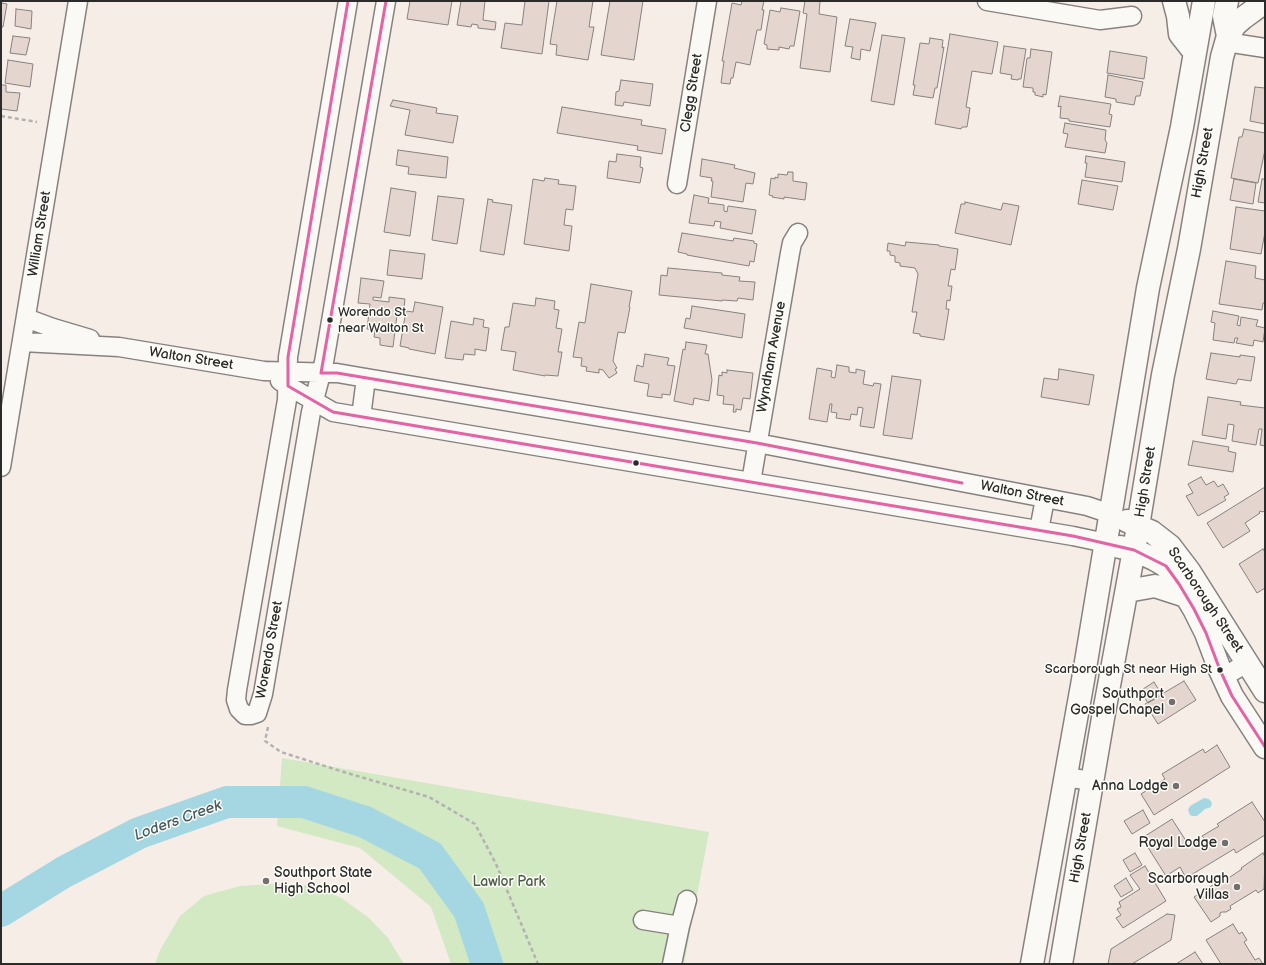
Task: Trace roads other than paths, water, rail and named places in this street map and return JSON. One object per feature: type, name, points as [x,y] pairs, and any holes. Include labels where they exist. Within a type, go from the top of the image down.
[{"type":"main road","points":[[1174,1],[1178,16],[1180,34],[1195,53]]},
{"type":"main road","name":"High Street","points":[[1032,964],[1083,680],[1148,288],[1182,126],[1204,1]]},
{"type":"main road","name":"High Street","points":[[1061,964],[1092,781],[1139,526],[1163,375],[1189,249],[1222,57],[1227,39],[1224,16],[1226,1]]},
{"type":"main road","points":[[1227,39],[1235,25],[1265,2]]},
{"type":"main road","name":"Scarborough Street","points":[[1111,514],[1139,526],[1163,539],[1179,556],[1265,691]]},
{"type":"main road","name":"Scarborough Street","points":[[1106,543],[1134,550],[1166,566],[1179,584],[1206,633],[1232,696],[1265,747]]},
{"type":"main road","points":[[1127,591],[1155,586],[1186,596]]},
{"type":"street","name":"William Street","points":[[1,467],[7,396],[22,342],[78,1]]},
{"type":"street","name":"Worendo Street","points":[[348,1],[288,357],[288,400],[236,700],[239,709],[245,715],[251,716],[257,713],[261,704],[386,1]]},
{"type":"street","name":"Clegg Street","points":[[677,184],[707,1]]},
{"type":"street","points":[[987,1],[1100,20],[1132,16]]},
{"type":"street","points":[[1227,39],[1265,48]]},
{"type":"street","name":"Wyndham Avenue","points":[[751,482],[790,253],[792,243],[798,233]]},
{"type":"street","name":"Walton Street","points":[[26,318],[53,328],[118,347]]},
{"type":"street","name":"Walton Street","points":[[22,342],[118,347],[264,371],[288,379],[314,401],[333,412],[1039,530],[1106,543]]},
{"type":"street","name":"Walton Street","points":[[288,379],[321,373],[337,373],[758,443],[1087,506],[1111,514]]},
{"type":"street","points":[[361,417],[366,378]]},
{"type":"street","points":[[1039,530],[1045,499]]},
{"type":"street","points":[[261,554],[286,559]]},
{"type":"street","points":[[1223,677],[1247,663]]},
{"type":"street","points":[[1065,776],[1092,781]]},
{"type":"street","points":[[672,964],[687,900]]},
{"type":"street","points":[[643,920],[680,926]]},
{"type":"water","points":[[1204,798],[1209,799],[1212,803],[1211,807],[1205,809],[1197,816],[1190,815],[1188,810],[1190,806]]},
{"type":"waterway","name":"Loders Creek","points":[[1,911],[64,872],[139,833],[227,802],[304,802],[365,822],[430,856],[469,910],[487,964]]},
{"type":"place","name":"Worendo St near Walton St","points":[[330,320]]},
{"type":"place","name":"Scarborough St near High St","points":[[1220,670]]},
{"type":"place","name":"Southport Gospel Chapel","points":[[1172,702]]},
{"type":"place","name":"Anna Lodge","points":[[1176,786]]},
{"type":"place","name":"Royal Lodge","points":[[1225,843]]},
{"type":"place","name":"Southport State High School","points":[[266,881]]},
{"type":"place","name":"Scarborough Villas","points":[[1237,887]]},
{"type":"park label","name":"Lawlor Park","points":[[509,882]]}]
